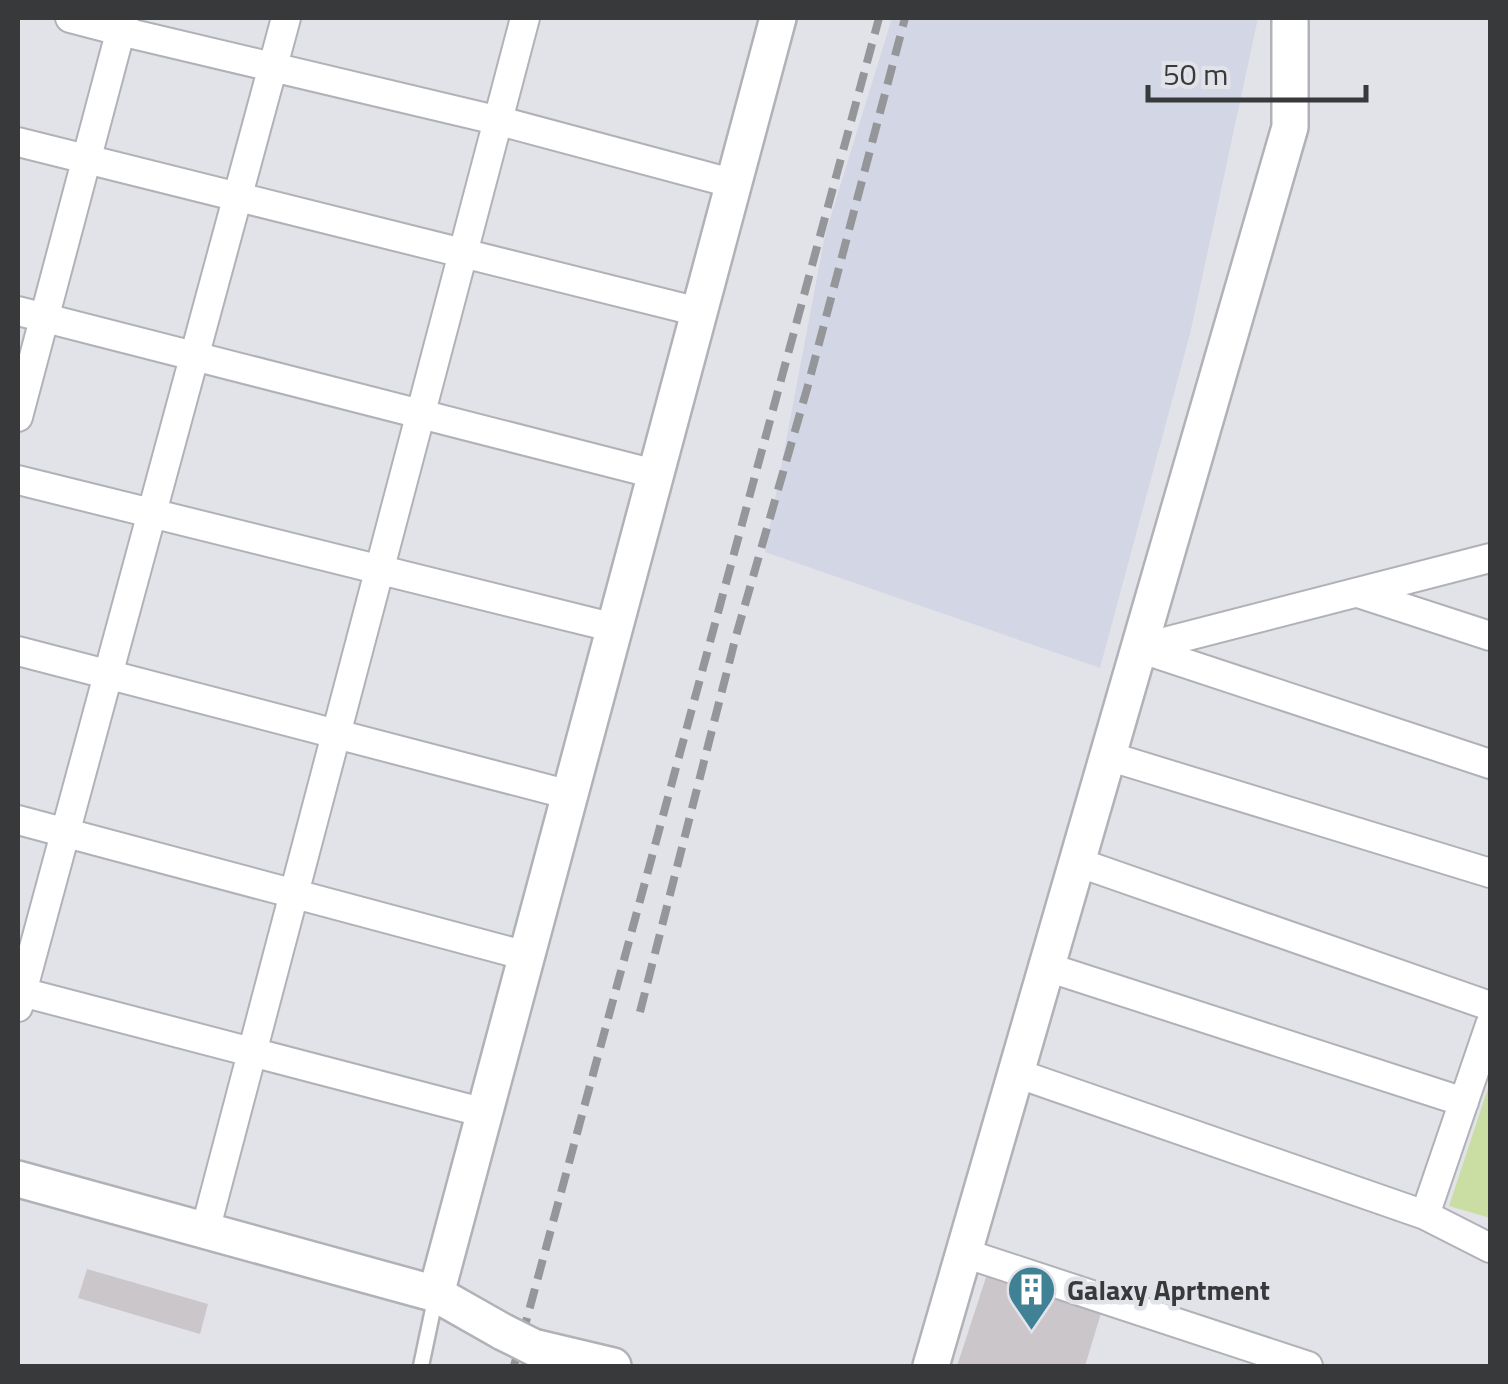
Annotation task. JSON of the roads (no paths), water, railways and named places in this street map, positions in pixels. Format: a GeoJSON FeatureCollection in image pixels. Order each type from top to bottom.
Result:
{"type":"FeatureCollection","features":[{"type":"Feature","properties":{"kind":"street"},"geometry":{"type":"LineString","coordinates":[[70,18],[122,24],[273,67],[500,121],[735,184]]}},
{"type":"Feature","properties":{"kind":"street"},"geometry":{"type":"LineString","coordinates":[[286,18],[19,997],[485,1114]]}},
{"type":"Feature","properties":{"kind":"street"},"geometry":{"type":"LineString","coordinates":[[206,1230],[525,18]]}},
{"type":"Feature","properties":{"kind":"street"},"geometry":{"type":"LineString","coordinates":[[436,1294],[778,18]]}},
{"type":"Feature","properties":{"kind":"street"},"geometry":{"type":"LineString","coordinates":[[931,1366],[1290,127],[1290,18]]}},
{"type":"Feature","properties":{"kind":"street"},"geometry":{"type":"LineString","coordinates":[[18,416],[31,314],[88,159],[122,24]]}},
{"type":"Feature","properties":{"kind":"street"},"geometry":{"type":"LineString","coordinates":[[18,142],[699,312]]}},
{"type":"Feature","properties":{"kind":"street"},"geometry":{"type":"LineString","coordinates":[[31,314],[656,474]]}},
{"type":"Feature","properties":{"kind":"street"},"geometry":{"type":"LineString","coordinates":[[18,480],[614,628]]}},
{"type":"Feature","properties":{"kind":"street"},"geometry":{"type":"LineString","coordinates":[[1139,648],[1490,558]]}},
{"type":"Feature","properties":{"kind":"street"},"geometry":{"type":"LineString","coordinates":[[1357,592],[1490,636]]}},
{"type":"Feature","properties":{"kind":"street"},"geometry":{"type":"LineString","coordinates":[[1139,648],[1490,764]]}},
{"type":"Feature","properties":{"kind":"street"},"geometry":{"type":"LineString","coordinates":[[18,651],[570,795]]}},
{"type":"Feature","properties":{"kind":"street"},"geometry":{"type":"LineString","coordinates":[[1108,756],[1490,873]]}},
{"type":"Feature","properties":{"kind":"street"},"geometry":{"type":"LineString","coordinates":[[18,820],[526,956]]}},
{"type":"Feature","properties":{"kind":"street"},"geometry":{"type":"LineString","coordinates":[[1077,862],[1490,1006]]}},
{"type":"Feature","properties":{"kind":"street"},"geometry":{"type":"LineString","coordinates":[[1047,968],[1464,1102]]}},
{"type":"Feature","properties":{"kind":"street"},"geometry":{"type":"LineString","coordinates":[[1424,1214],[1490,1025]]}},
{"type":"Feature","properties":{"kind":"street"},"geometry":{"type":"LineString","coordinates":[[1016,1073],[1424,1214],[1490,1248]]}},
{"type":"Feature","properties":{"kind":"street"},"geometry":{"type":"LineString","coordinates":[[18,1179],[436,1294],[526,1349],[612,1366]]}},
{"type":"Feature","properties":{"kind":"street"},"geometry":{"type":"LineString","coordinates":[[964,1254],[1308,1366]]}},
{"type":"Feature","properties":{"kind":"lane"},"geometry":{"type":"LineString","coordinates":[[421,1366],[436,1294]]}},
{"type":"Feature","properties":{"kind":"railway"},"geometry":{"type":"LineString","coordinates":[[514,1366],[879,18]]}},
{"type":"Feature","properties":{"kind":"railway"},"geometry":{"type":"LineString","coordinates":[[640,1012],[736,636],[807,389],[905,18]]}},
{"type":"Feature","properties":{"kind":"place","name":"Galaxy Aprtment"},"geometry":{"type":"Point","coordinates":[1032,1332]}}]}
